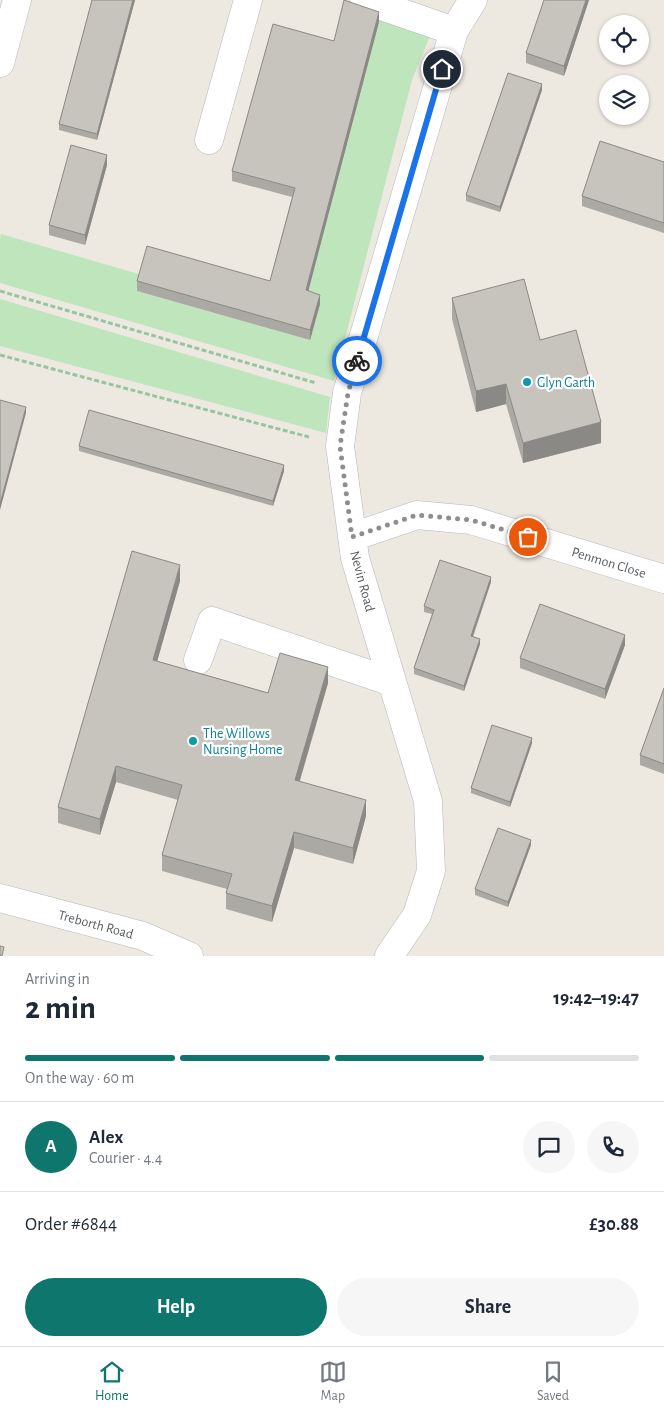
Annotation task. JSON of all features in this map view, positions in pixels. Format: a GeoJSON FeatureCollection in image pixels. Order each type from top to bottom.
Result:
{"type":"FeatureCollection","features":[{"type":"Feature","properties":{"kind":"street"},"geometry":{"type":"LineString","coordinates":[[0,63],[17,0]]}},
{"type":"Feature","properties":{"kind":"street"},"geometry":{"type":"LineString","coordinates":[[209,140],[248,0]]}},
{"type":"Feature","properties":{"kind":"street"},"geometry":{"type":"LineString","coordinates":[[364,0],[454,31]]}},
{"type":"Feature","properties":{"kind":"street","name":"Nevin Road"},"geometry":{"type":"LineString","coordinates":[[389,956],[417,915],[431,871],[428,801],[355,558],[340,446],[348,393],[454,31],[473,0]]}},
{"type":"Feature","properties":{"kind":"street","name":"Penmon Close"},"geometry":{"type":"LineString","coordinates":[[352,537],[417,515],[471,520],[664,579]]}},
{"type":"Feature","properties":{"kind":"street"},"geometry":{"type":"LineString","coordinates":[[198,660],[212,621],[392,682]]}},
{"type":"Feature","properties":{"kind":"street","name":"Treborth Road"},"geometry":{"type":"LineString","coordinates":[[0,898],[140,946],[189,956]]}},
{"type":"Feature","properties":{"kind":"path"},"geometry":{"type":"LineString","coordinates":[[0,291],[348,393]]}},
{"type":"Feature","properties":{"kind":"path"},"geometry":{"type":"LineString","coordinates":[[0,355],[340,446]]}},
{"type":"Feature","properties":{"kind":"green space"},"geometry":{"type":"Polygon","coordinates":[[[380,19],[432,31],[412,80],[334,381],[0,283],[1,234],[142,275],[137,291],[310,340],[306,300],[380,19]]]}},
{"type":"Feature","properties":{"kind":"green space"},"geometry":{"type":"Polygon","coordinates":[[[0,299],[330,397],[326,433],[0,346],[0,299]]]}},
{"type":"Feature","properties":{"kind":"building"},"geometry":{"type":"Polygon","coordinates":[[[92,0],[133,0],[97,134],[59,124],[92,0]]]}},
{"type":"Feature","properties":{"kind":"building"},"geometry":{"type":"Polygon","coordinates":[[[344,0],[379,12],[306,290],[320,295],[310,330],[137,281],[147,246],[270,281],[295,188],[232,171],[273,24],[334,41],[344,0]]]}},
{"type":"Feature","properties":{"kind":"building"},"geometry":{"type":"Polygon","coordinates":[[[544,0],[586,0],[564,66],[526,53],[544,0]]]}},
{"type":"Feature","properties":{"kind":"building"},"geometry":{"type":"Polygon","coordinates":[[[508,73],[542,84],[500,207],[466,195],[508,73]]]}},
{"type":"Feature","properties":{"kind":"building"},"geometry":{"type":"Polygon","coordinates":[[[600,141],[664,162],[664,223],[582,196],[600,141]]]}},
{"type":"Feature","properties":{"kind":"building"},"geometry":{"type":"Polygon","coordinates":[[[71,145],[107,155],[85,235],[49,225],[71,145]]]}},
{"type":"Feature","properties":{"kind":"building","name":"Glyn Garth"},"geometry":{"type":"Polygon","coordinates":[[[524,279],[540,340],[576,330],[601,422],[523,443],[506,384],[476,391],[452,298],[524,279]]]}},
{"type":"Feature","properties":{"kind":"building"},"geometry":{"type":"Polygon","coordinates":[[[0,400],[26,407],[0,504],[0,400]]]}},
{"type":"Feature","properties":{"kind":"building"},"geometry":{"type":"Polygon","coordinates":[[[89,410],[284,465],[273,501],[79,446],[89,410]]]}},
{"type":"Feature","properties":{"kind":"building","name":"The Willows Nursing Home"},"geometry":{"type":"Polygon","coordinates":[[[132,551],[180,565],[153,660],[268,693],[280,653],[328,667],[295,780],[366,800],[353,848],[294,832],[272,906],[226,893],[232,874],[162,855],[182,785],[116,766],[100,819],[58,807],[132,551]]]}},
{"type":"Feature","properties":{"kind":"building"},"geometry":{"type":"Polygon","coordinates":[[[440,560],[491,577],[471,636],[480,639],[464,686],[414,668],[434,610],[424,606],[440,560]]]}},
{"type":"Feature","properties":{"kind":"building"},"geometry":{"type":"Polygon","coordinates":[[[540,604],[625,635],[605,689],[520,658],[540,604]]]}},
{"type":"Feature","properties":{"kind":"building"},"geometry":{"type":"Polygon","coordinates":[[[664,688],[664,764],[640,755],[664,688]]]}},
{"type":"Feature","properties":{"kind":"building"},"geometry":{"type":"Polygon","coordinates":[[[492,725],[532,738],[510,802],[471,788],[492,725]]]}},
{"type":"Feature","properties":{"kind":"building"},"geometry":{"type":"Polygon","coordinates":[[[498,828],[531,840],[508,902],[475,889],[498,828]]]}},
{"type":"Feature","properties":{"kind":"building"},"geometry":{"type":"Polygon","coordinates":[[[0,946],[4,947],[2,956],[0,956],[0,946]]]}},
{"type":"Feature","properties":{"kind":"way so far"},"geometry":{"type":"LineString","coordinates":[[357,361],[348,393],[340,446],[352,537],[417,515],[471,520],[528,537]]}},
{"type":"Feature","properties":{"kind":"place","name":"Glyn Garth"},"geometry":{"type":"Point","coordinates":[527,382]}},
{"type":"Feature","properties":{"kind":"place","name":"The Willows Nursing Home"},"geometry":{"type":"Point","coordinates":[193,741]}},
{"type":"Feature","properties":{"kind":"route"},"geometry":{"type":"LineString","coordinates":[[357,361],[442,69]]}}]}
